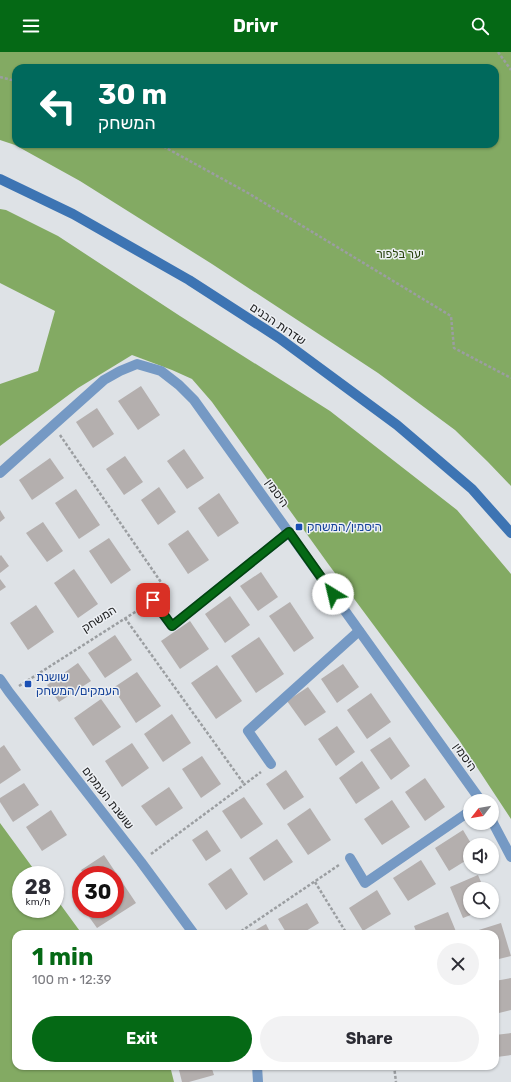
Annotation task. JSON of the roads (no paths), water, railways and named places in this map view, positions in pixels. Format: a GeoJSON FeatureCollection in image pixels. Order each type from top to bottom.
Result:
{"type":"FeatureCollection","features":[{"type":"Feature","properties":{"kind":"main road","name":"שדרות הבנים"},"geometry":{"type":"LineString","coordinates":[[0,179],[73,214],[189,280],[279,338],[397,424],[472,489],[511,533]]}},
{"type":"Feature","properties":{"kind":"street","name":"היסמין"},"geometry":{"type":"LineString","coordinates":[[0,473],[104,380],[137,364],[161,371],[179,385],[194,400],[476,794]]}},
{"type":"Feature","properties":{"kind":"street"},"geometry":{"type":"LineString","coordinates":[[153,600],[172,626],[289,532]]}},
{"type":"Feature","properties":{"kind":"street"},"geometry":{"type":"LineString","coordinates":[[271,764],[248,731],[359,631]]}},
{"type":"Feature","properties":{"kind":"street","name":"שושנת העמקים"},"geometry":{"type":"LineString","coordinates":[[0,679],[141,862],[191,930]]}},
{"type":"Feature","properties":{"kind":"street"},"geometry":{"type":"LineString","coordinates":[[350,858],[365,882],[463,817]]}},
{"type":"Feature","properties":{"kind":"street"},"geometry":{"type":"LineString","coordinates":[[497,830],[511,857]]}},
{"type":"Feature","properties":{"kind":"street"},"geometry":{"type":"LineString","coordinates":[[257,1070],[258,1082]]}},
{"type":"Feature","properties":{"kind":"place","name":"היסמין/המשחק"},"geometry":{"type":"Point","coordinates":[299,527]}},
{"type":"Feature","properties":{"kind":"place","name":"שושנת העמקים/המשחק"},"geometry":{"type":"Point","coordinates":[28,684]}},
{"type":"Feature","properties":{"kind":"park label","name":"יער בלפור"},"geometry":{"type":"Point","coordinates":[400,254]}}]}
